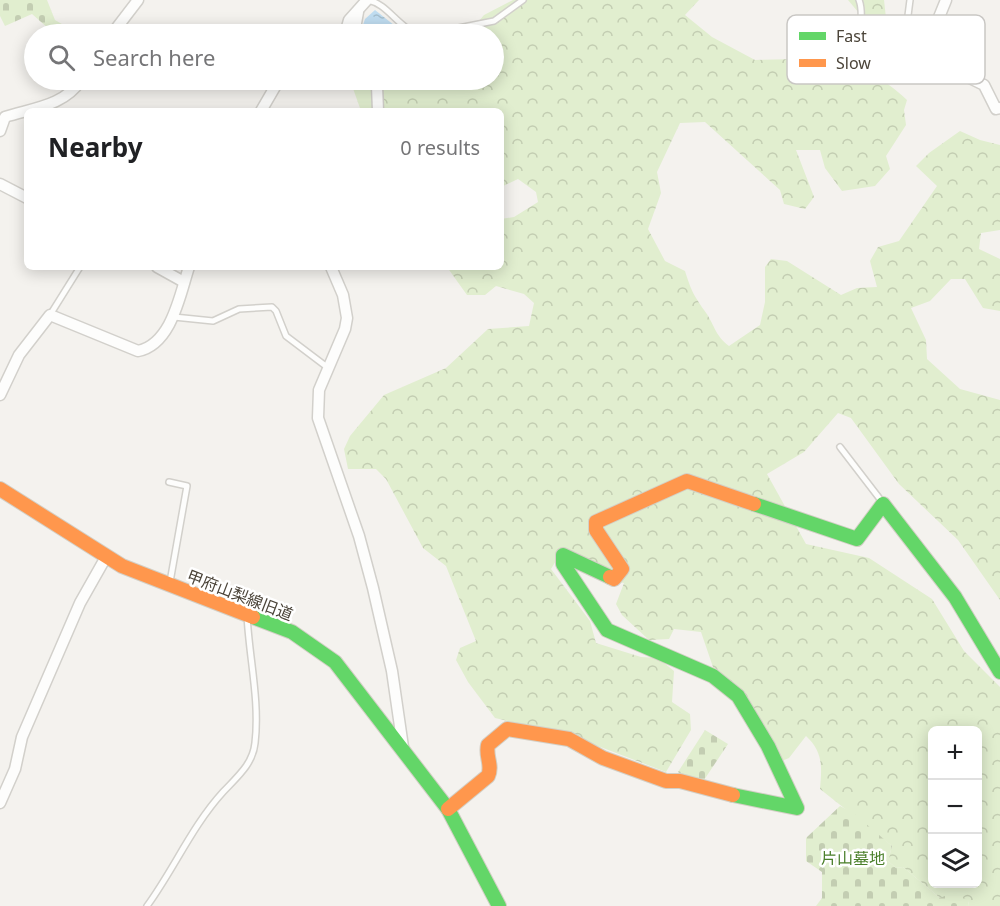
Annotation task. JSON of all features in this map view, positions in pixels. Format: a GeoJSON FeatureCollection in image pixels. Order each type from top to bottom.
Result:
{"type":"FeatureCollection","features":[{"type":"Feature","properties":{"kind":"street"},"geometry":{"type":"LineString","coordinates":[[120,24],[138,0]]}},
{"type":"Feature","properties":{"kind":"street"},"geometry":{"type":"LineString","coordinates":[[348,24],[368,0]]}},
{"type":"Feature","properties":{"kind":"street"},"geometry":{"type":"LineString","coordinates":[[940,15],[946,0]]}},
{"type":"Feature","properties":{"kind":"street"},"geometry":{"type":"LineString","coordinates":[[356,24],[358,12]]}},
{"type":"Feature","properties":{"kind":"street"},"geometry":{"type":"LineString","coordinates":[[982,84],[996,109],[1000,108]]}},
{"type":"Feature","properties":{"kind":"street"},"geometry":{"type":"LineString","coordinates":[[34,108],[60,100],[74,90]]}},
{"type":"Feature","properties":{"kind":"street"},"geometry":{"type":"LineString","coordinates":[[263,108],[273,90]]}},
{"type":"Feature","properties":{"kind":"street"},"geometry":{"type":"LineString","coordinates":[[377,90],[378,108]]}},
{"type":"Feature","properties":{"kind":"street"},"geometry":{"type":"LineString","coordinates":[[0,131],[5,117],[24,111]]}},
{"type":"Feature","properties":{"kind":"street"},"geometry":{"type":"LineString","coordinates":[[0,184],[24,196]]}},
{"type":"Feature","properties":{"kind":"street"},"geometry":{"type":"LineString","coordinates":[[162,270],[184,282]]}},
{"type":"Feature","properties":{"kind":"street"},"geometry":{"type":"LineString","coordinates":[[0,395],[4,375],[50,315],[138,351],[144,349],[171,325],[188,270]]}},
{"type":"Feature","properties":{"kind":"street"},"geometry":{"type":"LineString","coordinates":[[332,270],[343,295],[347,318],[345,329],[319,390],[318,418],[359,536],[373,588],[392,671],[403,747]]}},
{"type":"Feature","properties":{"kind":"street"},"geometry":{"type":"LineString","coordinates":[[448,809],[488,776],[491,769],[485,750],[488,744],[507,729],[569,739],[603,758],[666,781],[680,781],[715,792],[797,808],[768,746],[738,696],[713,676],[608,630],[563,564],[564,555],[614,579],[622,569],[596,530],[596,522],[687,481],[857,539],[884,504],[955,597],[1000,672]]}},
{"type":"Feature","properties":{"kind":"street","name":"甲府山梨線旧道"},"geometry":{"type":"LineString","coordinates":[[0,489],[106,557],[169,585],[292,632],[335,662],[403,747],[448,809],[499,906]]}},
{"type":"Feature","properties":{"kind":"street"},"geometry":{"type":"LineString","coordinates":[[0,803],[15,769],[27,727],[80,603],[106,557]]}},
{"type":"Feature","properties":{"kind":"lane"},"geometry":{"type":"LineString","coordinates":[[368,0],[378,2],[401,24]]}},
{"type":"Feature","properties":{"kind":"lane"},"geometry":{"type":"LineString","coordinates":[[479,24],[494,21],[523,0]]}},
{"type":"Feature","properties":{"kind":"lane"},"geometry":{"type":"LineString","coordinates":[[859,0],[860,15]]}},
{"type":"Feature","properties":{"kind":"lane"},"geometry":{"type":"LineString","coordinates":[[908,15],[910,0]]}},
{"type":"Feature","properties":{"kind":"lane"},"geometry":{"type":"LineString","coordinates":[[50,315],[78,270]]}},
{"type":"Feature","properties":{"kind":"lane"},"geometry":{"type":"LineString","coordinates":[[174,317],[213,321],[239,309],[272,307],[276,311],[286,336],[327,367]]}},
{"type":"Feature","properties":{"kind":"lane"},"geometry":{"type":"LineString","coordinates":[[840,447],[884,504]]}},
{"type":"Feature","properties":{"kind":"lane"},"geometry":{"type":"LineString","coordinates":[[169,482],[187,486],[169,585]]}},
{"type":"Feature","properties":{"kind":"lane"},"geometry":{"type":"LineString","coordinates":[[147,906],[171,865],[217,798],[251,761],[255,743],[254,677],[247,614]]}},
{"type":"Feature","properties":{"kind":"green space"},"geometry":{"type":"Polygon","coordinates":[[[0,0],[47,0],[55,20],[62,24],[43,24],[32,14],[5,26],[0,16],[0,0]]]}},
{"type":"Feature","properties":{"kind":"green space"},"geometry":{"type":"Polygon","coordinates":[[[513,0],[699,0],[685,15],[712,37],[755,60],[787,59],[787,84],[888,84],[907,100],[904,110],[906,125],[886,156],[890,169],[875,186],[842,191],[825,168],[820,150],[796,150],[814,197],[805,209],[784,204],[780,190],[705,122],[680,123],[657,172],[661,193],[648,229],[665,261],[685,271],[695,296],[718,334],[729,346],[760,325],[765,302],[765,267],[771,259],[787,261],[841,295],[857,288],[877,287],[870,261],[878,247],[899,241],[937,186],[916,166],[929,153],[960,131],[980,140],[1000,145],[1000,230],[981,233],[979,249],[1000,259],[1000,311],[983,308],[965,279],[951,279],[930,301],[911,308],[926,340],[927,359],[960,389],[1000,400],[1000,600],[958,540],[899,484],[851,418],[838,413],[804,452],[767,474],[806,544],[869,558],[932,599],[964,651],[1000,687],[1000,906],[968,906],[969,901],[940,898],[928,888],[982,888],[982,726],[928,726],[928,888],[903,867],[896,868],[888,861],[892,846],[820,789],[820,760],[816,748],[806,736],[789,758],[779,762],[714,670],[701,632],[674,629],[669,639],[649,640],[622,615],[616,604],[624,583],[592,577],[557,559],[551,569],[590,621],[596,643],[641,657],[658,658],[674,671],[672,702],[690,714],[691,730],[666,772],[569,735],[495,718],[468,682],[456,660],[460,648],[476,641],[446,566],[423,548],[386,479],[376,469],[348,469],[344,449],[350,436],[384,395],[446,368],[488,329],[529,326],[534,303],[524,294],[496,286],[485,295],[467,295],[449,270],[504,270],[504,219],[514,217],[538,202],[536,192],[518,179],[504,186],[504,108],[360,108],[354,90],[504,90],[504,24],[476,24],[484,15],[513,0]]]}},
{"type":"Feature","properties":{"kind":"green space"},"geometry":{"type":"Polygon","coordinates":[[[848,0],[884,0],[886,15],[861,15],[848,0]]]}},
{"type":"Feature","properties":{"kind":"green space"},"geometry":{"type":"Polygon","coordinates":[[[705,730],[728,744],[702,783],[686,778],[678,772],[705,730]]]}},
{"type":"Feature","properties":{"kind":"green space","name":"片山墓地"},"geometry":{"type":"Polygon","coordinates":[[[840,806],[852,812],[892,846],[888,861],[896,868],[903,867],[940,898],[954,892],[969,901],[968,906],[816,906],[822,898],[822,872],[806,861],[806,838],[840,806]]]}},
{"type":"Feature","properties":{"kind":"water"},"geometry":{"type":"Polygon","coordinates":[[[375,10],[392,24],[363,24],[365,19],[375,10]]]}},
{"type":"Feature","properties":{"kind":"traffic: fast"},"geometry":{"type":"LineString","coordinates":[[754,504],[857,539],[883,504],[955,597],[1000,672]]}},
{"type":"Feature","properties":{"kind":"traffic: fast"},"geometry":{"type":"LineString","coordinates":[[610,577],[563,555],[563,564],[607,630],[713,676],[738,696],[768,746],[797,808],[733,795]]}},
{"type":"Feature","properties":{"kind":"traffic: fast"},"geometry":{"type":"LineString","coordinates":[[253,617],[292,632],[335,662],[448,809],[499,906]]}},
{"type":"Feature","properties":{"kind":"traffic: slow"},"geometry":{"type":"LineString","coordinates":[[610,577],[614,579],[622,569],[596,530],[596,522],[687,481],[754,504]]}},
{"type":"Feature","properties":{"kind":"traffic: slow"},"geometry":{"type":"LineString","coordinates":[[0,489],[122,566],[253,617]]}},
{"type":"Feature","properties":{"kind":"traffic: slow"},"geometry":{"type":"LineString","coordinates":[[448,809],[488,776],[490,768],[488,745],[507,729],[569,739],[603,758],[666,781],[680,781],[733,795]]}}]}
